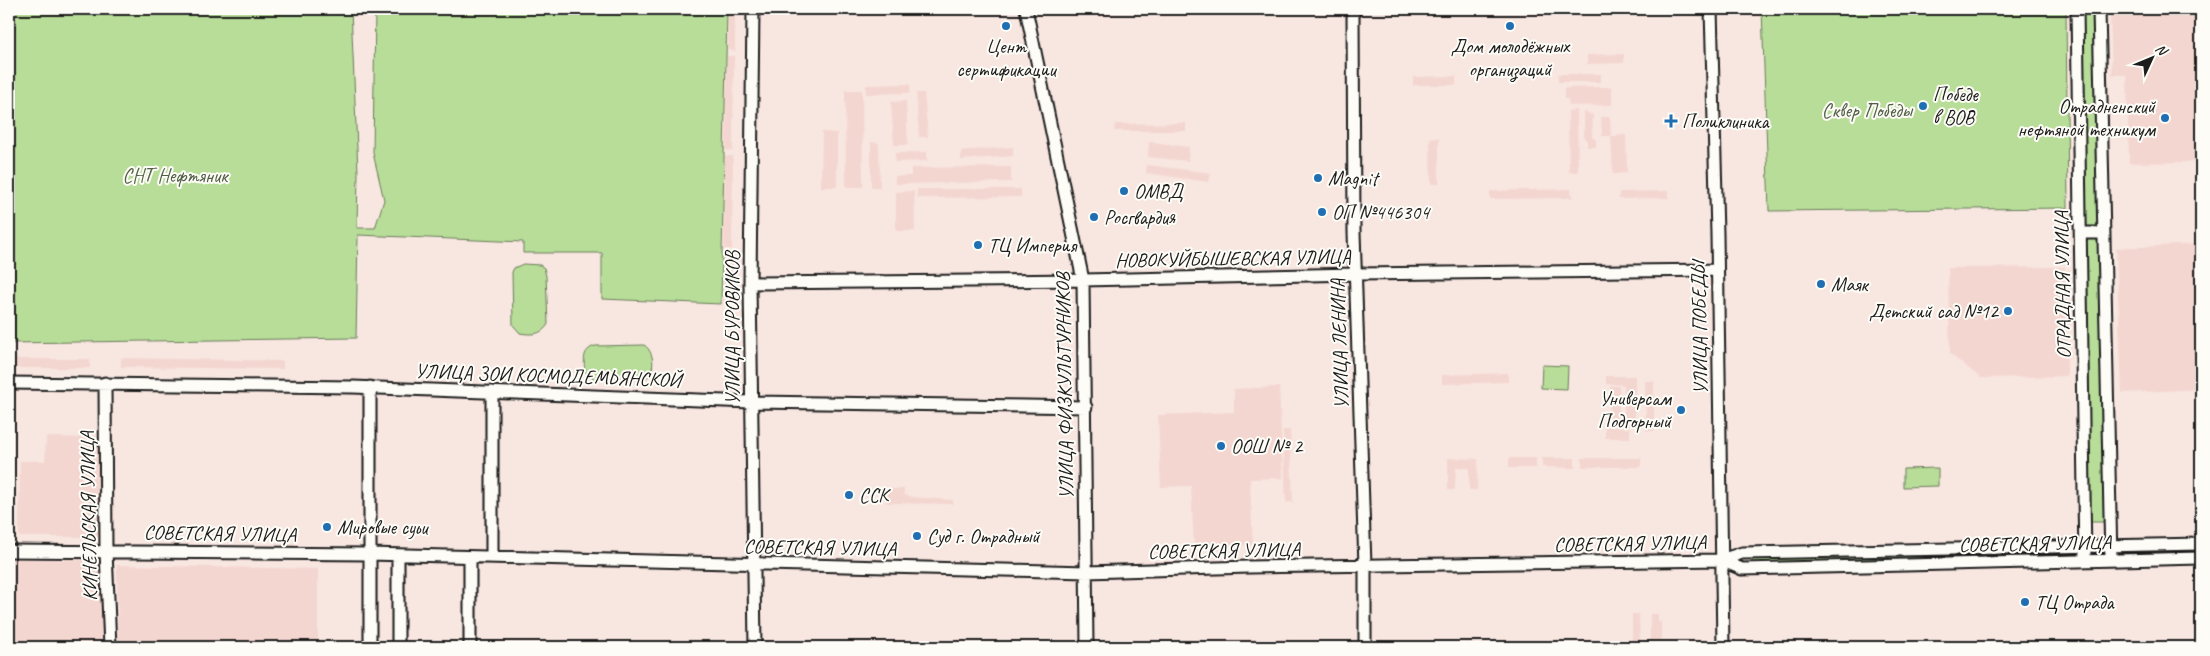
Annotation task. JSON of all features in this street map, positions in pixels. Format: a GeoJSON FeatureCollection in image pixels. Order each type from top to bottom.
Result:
{"type":"FeatureCollection","features":[{"type":"Feature","properties":{"kind":"street","name":"УЛИЦА БУРОВИКОВ"},"geometry":{"type":"LineString","coordinates":[[753,9],[750,283],[755,647]]}},
{"type":"Feature","properties":{"kind":"street","name":"УЛИЦА ФИЗКУЛЬТУРНИКОВ"},"geometry":{"type":"LineString","coordinates":[[1026,9],[1083,280],[1086,407],[1086,647]]}},
{"type":"Feature","properties":{"kind":"street","name":"УЛИЦА ЛЕНИНА"},"geometry":{"type":"LineString","coordinates":[[1353,9],[1356,274],[1365,566],[1365,647]]}},
{"type":"Feature","properties":{"kind":"street","name":"УЛИЦА ПОБЕДЫ"},"geometry":{"type":"LineString","coordinates":[[1711,9],[1723,647]]}},
{"type":"Feature","properties":{"kind":"street","name":"ОТРАДНАЯ УЛИЦА"},"geometry":{"type":"LineString","coordinates":[[2078,9],[2085,561]]}},
{"type":"Feature","properties":{"kind":"street"},"geometry":{"type":"LineString","coordinates":[[2099,9],[2111,560]]}},
{"type":"Feature","properties":{"kind":"street"},"geometry":{"type":"LineString","coordinates":[[2081,233],[2104,233]]}},
{"type":"Feature","properties":{"kind":"street","name":"НОВОКУЙБЫШЕВСКАЯ УЛИЦА"},"geometry":{"type":"LineString","coordinates":[[750,283],[1717,270]]}},
{"type":"Feature","properties":{"kind":"street","name":"УЛИЦА ЗОИ КОСМОДЕМЬЯНСКОЙ"},"geometry":{"type":"LineString","coordinates":[[9,383],[370,387],[751,402],[1086,407]]}},
{"type":"Feature","properties":{"kind":"street","name":"КИНЕЛЬСКАЯ УЛИЦА"},"geometry":{"type":"LineString","coordinates":[[105,383],[106,551],[110,647]]}},
{"type":"Feature","properties":{"kind":"street"},"geometry":{"type":"LineString","coordinates":[[370,387],[370,647]]}},
{"type":"Feature","properties":{"kind":"street"},"geometry":{"type":"LineString","coordinates":[[492,392],[492,558]]}},
{"type":"Feature","properties":{"kind":"street","name":"СОВЕТСКАЯ УЛИЦА"},"geometry":{"type":"LineString","coordinates":[[9,551],[369,554],[1086,572],[1721,560],[1742,553],[2201,544]]}},
{"type":"Feature","properties":{"kind":"street"},"geometry":{"type":"LineString","coordinates":[[398,555],[398,647]]}},
{"type":"Feature","properties":{"kind":"street"},"geometry":{"type":"LineString","coordinates":[[470,557],[470,647]]}},
{"type":"Feature","properties":{"kind":"street","name":"СОВЕТСКАЯ УЛИЦА"},"geometry":{"type":"LineString","coordinates":[[1721,560],[1742,569],[2201,558]]}},
{"type":"Feature","properties":{"kind":"shaded area"},"geometry":{"type":"Polygon","coordinates":[[[728,9],[735,9],[735,51],[728,50],[728,9]]]}},
{"type":"Feature","properties":{"kind":"shaded area","name":"Отрадненский нефтяной техникум"},"geometry":{"type":"Polygon","coordinates":[[[2110,9],[2201,9],[2201,162],[2129,163],[2127,75],[2112,75],[2110,9]]]}},
{"type":"Feature","properties":{"kind":"shaded area"},"geometry":{"type":"Polygon","coordinates":[[[1624,54],[1624,63],[1587,64],[1587,55],[1624,54]]]}},
{"type":"Feature","properties":{"kind":"shaded area"},"geometry":{"type":"Polygon","coordinates":[[[727,56],[734,56],[733,151],[726,150],[727,56]]]}},
{"type":"Feature","properties":{"kind":"shaded area"},"geometry":{"type":"Polygon","coordinates":[[[1558,74],[1601,74],[1601,82],[1558,82],[1558,74]]]}},
{"type":"Feature","properties":{"kind":"shaded area"},"geometry":{"type":"Polygon","coordinates":[[[1456,76],[1456,85],[1413,85],[1413,77],[1456,76]]]}},
{"type":"Feature","properties":{"kind":"shaded area"},"geometry":{"type":"Polygon","coordinates":[[[910,84],[910,93],[866,94],[866,85],[910,84]]]}},
{"type":"Feature","properties":{"kind":"shaded area"},"geometry":{"type":"Polygon","coordinates":[[[1612,87],[1612,105],[1569,106],[1568,99],[1564,99],[1564,88],[1612,87]]]}},
{"type":"Feature","properties":{"kind":"shaded area"},"geometry":{"type":"Polygon","coordinates":[[[845,90],[862,90],[863,187],[846,187],[845,90]]]}},
{"type":"Feature","properties":{"kind":"shaded area"},"geometry":{"type":"Polygon","coordinates":[[[916,93],[924,93],[928,137],[919,137],[916,93]]]}},
{"type":"Feature","properties":{"kind":"shaded area"},"geometry":{"type":"Polygon","coordinates":[[[906,101],[908,145],[894,145],[891,102],[906,101]]]}},
{"type":"Feature","properties":{"kind":"shaded area"},"geometry":{"type":"Polygon","coordinates":[[[1577,110],[1578,172],[1569,172],[1568,111],[1577,110]]]}},
{"type":"Feature","properties":{"kind":"shaded area"},"geometry":{"type":"Polygon","coordinates":[[[1584,112],[1593,115],[1592,137],[1596,140],[1596,147],[1587,147],[1587,141],[1584,137],[1584,112]]]}},
{"type":"Feature","properties":{"kind":"shaded area"},"geometry":{"type":"Polygon","coordinates":[[[1601,117],[1610,117],[1611,136],[1602,136],[1601,117]]]}},
{"type":"Feature","properties":{"kind":"shaded area"},"geometry":{"type":"Polygon","coordinates":[[[1186,123],[1186,131],[1114,131],[1115,124],[1186,123]]]}},
{"type":"Feature","properties":{"kind":"shaded area"},"geometry":{"type":"Polygon","coordinates":[[[822,132],[837,133],[837,187],[821,187],[822,132]]]}},
{"type":"Feature","properties":{"kind":"shaded area"},"geometry":{"type":"Polygon","coordinates":[[[1626,135],[1627,173],[1613,174],[1611,136],[1626,135]]]}},
{"type":"Feature","properties":{"kind":"shaded area"},"geometry":{"type":"Polygon","coordinates":[[[1430,138],[1439,138],[1439,184],[1431,184],[1430,138]]]}},
{"type":"Feature","properties":{"kind":"shaded area"},"geometry":{"type":"Polygon","coordinates":[[[871,142],[879,143],[880,187],[871,187],[871,142]]]}},
{"type":"Feature","properties":{"kind":"shaded area"},"geometry":{"type":"Polygon","coordinates":[[[1149,142],[1189,147],[1188,161],[1148,157],[1149,142]]]}},
{"type":"Feature","properties":{"kind":"shaded area"},"geometry":{"type":"Polygon","coordinates":[[[1013,147],[1013,156],[961,160],[961,151],[1013,147]]]}},
{"type":"Feature","properties":{"kind":"shaded area"},"geometry":{"type":"Polygon","coordinates":[[[927,152],[927,161],[895,162],[895,153],[927,152]]]}},
{"type":"Feature","properties":{"kind":"shaded area"},"geometry":{"type":"Polygon","coordinates":[[[725,156],[733,156],[732,249],[724,249],[725,156]]]}},
{"type":"Feature","properties":{"kind":"shaded area"},"geometry":{"type":"Polygon","coordinates":[[[1147,165],[1211,173],[1209,182],[1146,173],[1147,165]]]}},
{"type":"Feature","properties":{"kind":"shaded area"},"geometry":{"type":"Polygon","coordinates":[[[1011,167],[1011,182],[895,184],[895,176],[911,176],[911,168],[1011,167]]]}},
{"type":"Feature","properties":{"kind":"shaded area"},"geometry":{"type":"Polygon","coordinates":[[[917,189],[1021,189],[1021,197],[917,198],[917,189]]]}},
{"type":"Feature","properties":{"kind":"shaded area"},"geometry":{"type":"Polygon","coordinates":[[[1571,189],[1572,198],[1490,199],[1490,191],[1571,189]]]}},
{"type":"Feature","properties":{"kind":"shaded area"},"geometry":{"type":"Polygon","coordinates":[[[914,191],[915,231],[896,231],[896,192],[914,191]]]}},
{"type":"Feature","properties":{"kind":"shaded area"},"geometry":{"type":"Polygon","coordinates":[[[1669,191],[1669,198],[1619,199],[1619,192],[1669,191]]]}},
{"type":"Feature","properties":{"kind":"shaded area"},"geometry":{"type":"Polygon","coordinates":[[[2201,244],[2201,389],[2122,393],[2116,248],[2201,244]]]}},
{"type":"Feature","properties":{"kind":"shaded area"},"geometry":{"type":"Polygon","coordinates":[[[725,253],[733,253],[732,305],[723,305],[725,253]]]}},
{"type":"Feature","properties":{"kind":"shaded area","name":"Детский сад №12"},"geometry":{"type":"Polygon","coordinates":[[[2065,267],[2067,376],[1981,378],[1950,354],[1948,268],[2065,267]]]}},
{"type":"Feature","properties":{"kind":"shaded area"},"geometry":{"type":"Polygon","coordinates":[[[121,358],[283,361],[283,369],[121,367],[121,358]]]}},
{"type":"Feature","properties":{"kind":"shaded area"},"geometry":{"type":"Polygon","coordinates":[[[9,359],[90,359],[90,368],[9,368],[9,359]]]}},
{"type":"Feature","properties":{"kind":"shaded area"},"geometry":{"type":"Polygon","coordinates":[[[1508,373],[1508,382],[1442,384],[1442,375],[1508,373]]]}},
{"type":"Feature","properties":{"kind":"shaded area"},"geometry":{"type":"Polygon","coordinates":[[[1606,376],[1635,376],[1635,426],[1624,426],[1624,385],[1606,384],[1606,376]]]}},
{"type":"Feature","properties":{"kind":"shaded area"},"geometry":{"type":"Polygon","coordinates":[[[1645,381],[1654,381],[1654,431],[1646,431],[1645,381]]]}},
{"type":"Feature","properties":{"kind":"shaded area"},"geometry":{"type":"Polygon","coordinates":[[[1610,386],[1619,386],[1619,422],[1609,422],[1610,386]]]}},
{"type":"Feature","properties":{"kind":"shaded area","name":"ООШ № 2"},"geometry":{"type":"Polygon","coordinates":[[[1279,387],[1283,478],[1250,479],[1253,545],[1194,548],[1191,486],[1161,487],[1158,415],[1234,412],[1234,389],[1279,387]]]}},
{"type":"Feature","properties":{"kind":"shaded area"},"geometry":{"type":"Polygon","coordinates":[[[1605,426],[1630,428],[1630,438],[1605,438],[1605,426]]]}},
{"type":"Feature","properties":{"kind":"shaded area"},"geometry":{"type":"Polygon","coordinates":[[[1283,430],[1290,430],[1293,502],[1286,502],[1283,430]]]}},
{"type":"Feature","properties":{"kind":"shaded area"},"geometry":{"type":"Polygon","coordinates":[[[46,437],[99,438],[98,537],[19,537],[20,461],[45,461],[46,437]]]}},
{"type":"Feature","properties":{"kind":"shaded area"},"geometry":{"type":"Polygon","coordinates":[[[1448,458],[1478,459],[1477,490],[1469,490],[1469,468],[1456,468],[1455,490],[1448,490],[1448,458]]]}},
{"type":"Feature","properties":{"kind":"shaded area"},"geometry":{"type":"Polygon","coordinates":[[[1509,458],[1536,458],[1536,468],[1509,468],[1509,458]]]}},
{"type":"Feature","properties":{"kind":"shaded area"},"geometry":{"type":"Polygon","coordinates":[[[1542,458],[1575,458],[1575,468],[1542,467],[1542,458]]]}},
{"type":"Feature","properties":{"kind":"shaded area"},"geometry":{"type":"Polygon","coordinates":[[[1582,458],[1641,458],[1641,467],[1582,467],[1582,458]]]}},
{"type":"Feature","properties":{"kind":"shaded area"},"geometry":{"type":"Polygon","coordinates":[[[886,489],[904,489],[904,495],[953,500],[953,504],[886,503],[886,489]]]}},
{"type":"Feature","properties":{"kind":"shaded area"},"geometry":{"type":"Polygon","coordinates":[[[9,559],[101,560],[103,647],[9,647],[9,559]]]}},
{"type":"Feature","properties":{"kind":"shaded area"},"geometry":{"type":"Polygon","coordinates":[[[117,565],[318,569],[318,647],[187,647],[187,644],[118,643],[117,565]]]}},
{"type":"Feature","properties":{"kind":"shaded area"},"geometry":{"type":"Polygon","coordinates":[[[1632,614],[1639,614],[1640,645],[1650,645],[1650,614],[1658,614],[1658,622],[1661,622],[1661,647],[1632,647],[1632,614]]]}},
{"type":"Feature","properties":{"kind":"shaded area"},"geometry":{"type":"Polygon","coordinates":[[[1288,639],[1289,647],[1142,647],[1142,641],[1288,639]]]}},
{"type":"Feature","properties":{"kind":"green space","name":"СНТ Нефтяник"},"geometry":{"type":"Polygon","coordinates":[[[9,9],[351,9],[358,172],[357,228],[375,228],[384,200],[373,153],[375,9],[727,9],[721,304],[602,299],[602,253],[523,253],[523,242],[358,235],[356,338],[9,343],[9,9]]]}},
{"type":"Feature","properties":{"kind":"green space","name":"Сквер Победы"},"geometry":{"type":"Polygon","coordinates":[[[1762,9],[2066,9],[2068,208],[1769,211],[1762,9]]]}},
{"type":"Feature","properties":{"kind":"green space"},"geometry":{"type":"Polygon","coordinates":[[[2081,9],[2096,9],[2106,522],[2090,522],[2081,9]]]}},
{"type":"Feature","properties":{"kind":"green space"},"geometry":{"type":"Polygon","coordinates":[[[523,264],[540,265],[544,268],[546,276],[548,324],[546,328],[536,333],[520,333],[513,325],[512,272],[514,268],[523,264]]]}},
{"type":"Feature","properties":{"kind":"green space"},"geometry":{"type":"Polygon","coordinates":[[[644,345],[648,348],[653,362],[651,372],[645,379],[596,380],[585,372],[586,353],[595,346],[644,345]]]}},
{"type":"Feature","properties":{"kind":"green space"},"geometry":{"type":"Polygon","coordinates":[[[1542,365],[1568,366],[1567,389],[1541,388],[1542,365]]]}},
{"type":"Feature","properties":{"kind":"green space"},"geometry":{"type":"Polygon","coordinates":[[[1938,468],[1938,486],[1903,487],[1903,469],[1938,468]]]}},
{"type":"Feature","properties":{"kind":"green space"},"geometry":{"type":"Polygon","coordinates":[[[2075,551],[2075,555],[1752,563],[1752,559],[2075,551]]]}},
{"type":"Feature","properties":{"kind":"place","name":"Цент сертификации"},"geometry":{"type":"Point","coordinates":[1006,26]}},
{"type":"Feature","properties":{"kind":"place","name":"Дом молодёжных организаций"},"geometry":{"type":"Point","coordinates":[1510,26]}},
{"type":"Feature","properties":{"kind":"place","name":"Победе в ВОВ"},"geometry":{"type":"Point","coordinates":[1923,106]}},
{"type":"Feature","properties":{"kind":"place","name":"Отрадненский нефтяной техникум"},"geometry":{"type":"Point","coordinates":[2165,118]}},
{"type":"Feature","properties":{"kind":"place","name":"Поликлиника"},"geometry":{"type":"Point","coordinates":[1671,121]}},
{"type":"Feature","properties":{"kind":"place","name":"Magnit"},"geometry":{"type":"Point","coordinates":[1318,178]}},
{"type":"Feature","properties":{"kind":"place","name":"ОМВД"},"geometry":{"type":"Point","coordinates":[1124,191]}},
{"type":"Feature","properties":{"kind":"place","name":"ОП №446304"},"geometry":{"type":"Point","coordinates":[1322,212]}},
{"type":"Feature","properties":{"kind":"place","name":"Росгвардия"},"geometry":{"type":"Point","coordinates":[1094,217]}},
{"type":"Feature","properties":{"kind":"place","name":"ТЦ Империя"},"geometry":{"type":"Point","coordinates":[978,245]}},
{"type":"Feature","properties":{"kind":"place","name":"Маяк"},"geometry":{"type":"Point","coordinates":[1821,284]}},
{"type":"Feature","properties":{"kind":"place","name":"Детский сад №12"},"geometry":{"type":"Point","coordinates":[2008,311]}},
{"type":"Feature","properties":{"kind":"place","name":"Универсам Подгорный"},"geometry":{"type":"Point","coordinates":[1681,410]}},
{"type":"Feature","properties":{"kind":"place","name":"ООШ № 2"},"geometry":{"type":"Point","coordinates":[1221,446]}},
{"type":"Feature","properties":{"kind":"place","name":"ССК"},"geometry":{"type":"Point","coordinates":[849,495]}},
{"type":"Feature","properties":{"kind":"place","name":"Мировые суьи"},"geometry":{"type":"Point","coordinates":[327,527]}},
{"type":"Feature","properties":{"kind":"place","name":"Суд г. Отрадный"},"geometry":{"type":"Point","coordinates":[917,536]}},
{"type":"Feature","properties":{"kind":"place","name":"ТЦ Отрада"},"geometry":{"type":"Point","coordinates":[2025,602]}}]}
